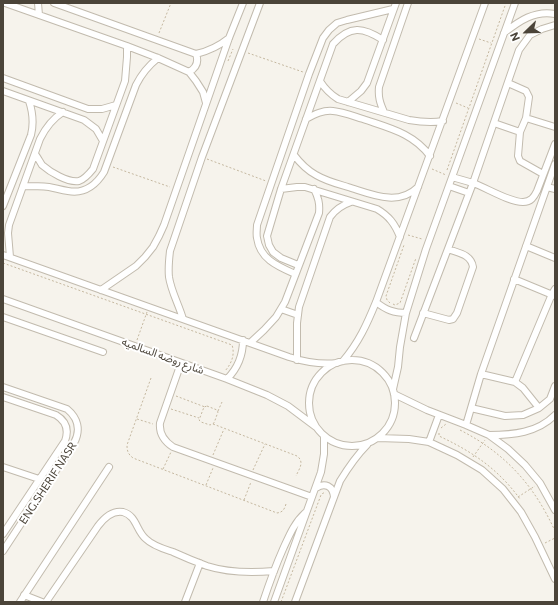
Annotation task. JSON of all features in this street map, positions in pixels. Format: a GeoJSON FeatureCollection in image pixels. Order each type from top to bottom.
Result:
{"type":"FeatureCollection","features":[{"type":"Feature","properties":{"kind":"street"},"geometry":{"type":"LineString","coordinates":[[5,3],[127,46],[189,72],[202,92],[206,104]]}},
{"type":"Feature","properties":{"kind":"street"},"geometry":{"type":"LineString","coordinates":[[38,3],[39,15]]}},
{"type":"Feature","properties":{"kind":"street"},"geometry":{"type":"LineString","coordinates":[[54,3],[196,54],[212,50],[229,38]]}},
{"type":"Feature","properties":{"kind":"street"},"geometry":{"type":"LineString","coordinates":[[101,290],[131,270],[145,257],[159,236],[226,46],[243,3]]}},
{"type":"Feature","properties":{"kind":"street"},"geometry":{"type":"LineString","coordinates":[[183,319],[170,278],[170,252],[202,157],[260,3]]}},
{"type":"Feature","properties":{"kind":"street"},"geometry":{"type":"LineString","coordinates":[[384,112],[379,100],[379,87],[408,3]]}},
{"type":"Feature","properties":{"kind":"street"},"geometry":{"type":"LineString","coordinates":[[295,602],[340,481],[359,453],[368,444],[386,431],[391,423],[395,404],[394,392],[406,313],[429,241],[515,3]]}},
{"type":"Feature","properties":{"kind":"street"},"geometry":{"type":"LineString","coordinates":[[397,245],[443,122],[484,4]]}},
{"type":"Feature","properties":{"kind":"street"},"geometry":{"type":"LineString","coordinates":[[342,113],[347,102],[361,91],[367,83],[395,6]]}},
{"type":"Feature","properties":{"kind":"street"},"geometry":{"type":"LineString","coordinates":[[295,274],[276,266],[266,259],[260,249],[256,237],[257,225],[309,74],[324,38],[329,30],[337,23],[395,6]]}},
{"type":"Feature","properties":{"kind":"street"},"geometry":{"type":"LineString","coordinates":[[504,33],[521,20],[536,14],[555,14]]}},
{"type":"Feature","properties":{"kind":"street"},"geometry":{"type":"LineString","coordinates":[[414,338],[473,183],[519,50],[530,35],[555,25]]}},
{"type":"Feature","properties":{"kind":"street"},"geometry":{"type":"LineString","coordinates":[[298,265],[281,258],[273,252],[269,245],[267,236],[281,189],[333,44],[341,35],[351,31],[363,30],[383,40]]}},
{"type":"Feature","properties":{"kind":"street"},"geometry":{"type":"LineString","coordinates":[[35,154],[42,164],[49,170],[72,181],[78,181],[85,178],[89,174],[93,169],[125,81],[127,46]]}},
{"type":"Feature","properties":{"kind":"street"},"geometry":{"type":"LineString","coordinates":[[189,72],[196,67],[198,58],[196,54]]}},
{"type":"Feature","properties":{"kind":"street"},"geometry":{"type":"LineString","coordinates":[[23,186],[50,187],[77,192],[94,185],[100,179],[107,165],[141,74],[158,58]]}},
{"type":"Feature","properties":{"kind":"street"},"geometry":{"type":"LineString","coordinates":[[3,78],[88,108],[102,109],[116,105]]}},
{"type":"Feature","properties":{"kind":"street"},"geometry":{"type":"LineString","coordinates":[[125,81],[136,84]]}},
{"type":"Feature","properties":{"kind":"street"},"geometry":{"type":"LineString","coordinates":[[320,81],[324,88],[338,99],[409,120],[420,122],[443,122]]}},
{"type":"Feature","properties":{"kind":"street"},"geometry":{"type":"LineString","coordinates":[[508,83],[526,91],[529,97],[526,118],[520,132],[518,156],[520,160],[543,174]]}},
{"type":"Feature","properties":{"kind":"street"},"geometry":{"type":"LineString","coordinates":[[3,91],[84,120],[96,129],[103,141]]}},
{"type":"Feature","properties":{"kind":"street"},"geometry":{"type":"LineString","coordinates":[[3,206],[31,136],[34,118],[29,101]]}},
{"type":"Feature","properties":{"kind":"street"},"geometry":{"type":"LineString","coordinates":[[84,120],[87,117],[88,108]]}},
{"type":"Feature","properties":{"kind":"street"},"geometry":{"type":"LineString","coordinates":[[306,119],[324,111],[342,113],[394,129],[405,134],[415,140],[430,156]]}},
{"type":"Feature","properties":{"kind":"street"},"geometry":{"type":"LineString","coordinates":[[10,257],[8,233],[9,225],[40,139],[49,124],[55,117],[63,112]]}},
{"type":"Feature","properties":{"kind":"street"},"geometry":{"type":"LineString","coordinates":[[394,129],[398,117]]}},
{"type":"Feature","properties":{"kind":"street"},"geometry":{"type":"LineString","coordinates":[[526,118],[555,127]]}},
{"type":"Feature","properties":{"kind":"street"},"geometry":{"type":"LineString","coordinates":[[494,123],[520,132]]}},
{"type":"Feature","properties":{"kind":"street"},"geometry":{"type":"LineString","coordinates":[[31,136],[40,139]]}},
{"type":"Feature","properties":{"kind":"street"},"geometry":{"type":"LineString","coordinates":[[452,177],[473,183],[508,198],[523,202],[530,201],[534,197],[555,144]]}},
{"type":"Feature","properties":{"kind":"street"},"geometry":{"type":"LineString","coordinates":[[294,155],[308,170],[321,178],[382,198],[392,198],[412,193],[419,186]]}},
{"type":"Feature","properties":{"kind":"street"},"geometry":{"type":"LineString","coordinates":[[466,425],[481,374],[555,164]]}},
{"type":"Feature","properties":{"kind":"street"},"geometry":{"type":"LineString","coordinates":[[449,186],[469,193]]}},
{"type":"Feature","properties":{"kind":"street"},"geometry":{"type":"LineString","coordinates":[[281,189],[297,187],[314,189],[377,209],[392,220],[397,228],[400,237],[376,302],[362,334],[353,348],[340,362],[326,369],[317,378],[311,390],[309,402],[311,415],[316,427],[324,437],[334,443],[346,446],[368,444]]}},
{"type":"Feature","properties":{"kind":"street"},"geometry":{"type":"LineString","coordinates":[[547,187],[555,189]]}},
{"type":"Feature","properties":{"kind":"street"},"geometry":{"type":"LineString","coordinates":[[250,343],[276,317],[285,302],[315,220],[319,213],[320,204],[314,189]]}},
{"type":"Feature","properties":{"kind":"street"},"geometry":{"type":"LineString","coordinates":[[377,209],[382,198]]}},
{"type":"Feature","properties":{"kind":"street"},"geometry":{"type":"LineString","coordinates":[[297,360],[296,323],[298,307],[330,217],[343,205],[352,202]]}},
{"type":"Feature","properties":{"kind":"street"},"geometry":{"type":"LineString","coordinates":[[315,220],[327,225]]}},
{"type":"Feature","properties":{"kind":"street"},"geometry":{"type":"LineString","coordinates":[[164,225],[177,229]]}},
{"type":"Feature","properties":{"kind":"street"},"geometry":{"type":"LineString","coordinates":[[526,246],[555,258]]}},
{"type":"Feature","properties":{"kind":"street"},"geometry":{"type":"LineString","coordinates":[[424,313],[447,320],[451,320],[456,316],[473,267],[470,259],[466,256],[448,249]]}},
{"type":"Feature","properties":{"kind":"street"},"geometry":{"type":"LineString","coordinates":[[3,255],[297,360],[330,364],[354,360],[373,366],[382,372],[394,392],[439,415],[489,435],[508,449],[526,465],[540,483],[555,510]]}},
{"type":"Feature","properties":{"kind":"street"},"geometry":{"type":"LineString","coordinates":[[514,279],[554,293],[515,382]]}},
{"type":"Feature","properties":{"kind":"street","name":"شارع روضه السالميه"},"geometry":{"type":"LineString","coordinates":[[3,299],[227,379],[277,400],[297,412],[316,427]]}},
{"type":"Feature","properties":{"kind":"street"},"geometry":{"type":"LineString","coordinates":[[376,302],[382,308],[390,311],[406,313]]}},
{"type":"Feature","properties":{"kind":"street"},"geometry":{"type":"LineString","coordinates":[[281,310],[298,315]]}},
{"type":"Feature","properties":{"kind":"street"},"geometry":{"type":"LineString","coordinates":[[3,317],[103,352]]}},
{"type":"Feature","properties":{"kind":"street"},"geometry":{"type":"LineString","coordinates":[[227,379],[235,370],[241,359],[243,340]]}},
{"type":"Feature","properties":{"kind":"street"},"geometry":{"type":"LineString","coordinates":[[181,363],[160,422],[160,432],[165,441],[173,446],[312,497]]}},
{"type":"Feature","properties":{"kind":"street"},"geometry":{"type":"LineString","coordinates":[[481,374],[515,382],[524,388],[539,408]]}},
{"type":"Feature","properties":{"kind":"street"},"geometry":{"type":"LineString","coordinates":[[470,408],[505,416],[523,415],[539,408],[550,399],[555,386]]}},
{"type":"Feature","properties":{"kind":"street","name":"ENG.SHERIF NASR"},"geometry":{"type":"LineString","coordinates":[[3,387],[67,409],[74,416],[78,429],[77,438],[74,443],[3,551]]}},
{"type":"Feature","properties":{"kind":"street"},"geometry":{"type":"LineString","coordinates":[[3,397],[56,415],[63,420],[67,432],[65,441],[3,534]]}},
{"type":"Feature","properties":{"kind":"street"},"geometry":{"type":"LineString","coordinates":[[429,442],[439,415]]}},
{"type":"Feature","properties":{"kind":"street"},"geometry":{"type":"LineString","coordinates":[[489,435],[518,434],[554,420]]}},
{"type":"Feature","properties":{"kind":"street"},"geometry":{"type":"LineString","coordinates":[[274,602],[321,472],[324,454],[324,437]]}},
{"type":"Feature","properties":{"kind":"street"},"geometry":{"type":"LineString","coordinates":[[378,438],[409,438],[429,442],[457,455],[482,470],[503,489],[521,512],[555,579]]}},
{"type":"Feature","properties":{"kind":"street"},"geometry":{"type":"LineString","coordinates":[[3,467],[39,479]]}},
{"type":"Feature","properties":{"kind":"street"},"geometry":{"type":"LineString","coordinates":[[20,602],[109,467]]}},
{"type":"Feature","properties":{"kind":"street"},"geometry":{"type":"LineString","coordinates":[[316,488],[326,485],[334,492],[334,497]]}},
{"type":"Feature","properties":{"kind":"street"},"geometry":{"type":"LineString","coordinates":[[46,602],[98,526],[105,518],[116,512],[123,512],[130,516],[135,521],[141,534],[149,542],[200,563],[218,569],[240,572],[274,571]]}},
{"type":"Feature","properties":{"kind":"street"},"geometry":{"type":"LineString","coordinates":[[263,602],[274,571],[294,525],[306,512]]}},
{"type":"Feature","properties":{"kind":"street"},"geometry":{"type":"LineString","coordinates":[[13,520],[20,525]]}},
{"type":"Feature","properties":{"kind":"street"},"geometry":{"type":"LineString","coordinates":[[185,602],[200,563]]}},
{"type":"Feature","properties":{"kind":"street"},"geometry":{"type":"LineString","coordinates":[[24,595],[42,602]]}},
{"type":"Feature","properties":{"kind":"path"},"geometry":{"type":"LineString","coordinates":[[157,40],[171,3]]}},
{"type":"Feature","properties":{"kind":"path"},"geometry":{"type":"LineString","coordinates":[[426,167],[446,174],[506,3]]}},
{"type":"Feature","properties":{"kind":"path"},"geometry":{"type":"LineString","coordinates":[[473,37],[499,46]]}},
{"type":"Feature","properties":{"kind":"path"},"geometry":{"type":"LineString","coordinates":[[226,46],[309,74]]}},
{"type":"Feature","properties":{"kind":"path"},"geometry":{"type":"LineString","coordinates":[[450,101],[469,108]]}},
{"type":"Feature","properties":{"kind":"path"},"geometry":{"type":"LineString","coordinates":[[202,157],[272,183]]}},
{"type":"Feature","properties":{"kind":"path"},"geometry":{"type":"LineString","coordinates":[[107,165],[176,190]]}},
{"type":"Feature","properties":{"kind":"path"},"geometry":{"type":"LineString","coordinates":[[402,233],[429,241]]}},
{"type":"Feature","properties":{"kind":"path"},"geometry":{"type":"LineString","coordinates":[[386,296],[387,300],[391,304],[395,305],[400,303],[418,253]]}},
{"type":"Feature","properties":{"kind":"path"},"geometry":{"type":"LineString","coordinates":[[3,263],[232,345],[232,358],[229,365],[223,372]]}},
{"type":"Feature","properties":{"kind":"path"},"geometry":{"type":"LineString","coordinates":[[135,346],[148,307]]}},
{"type":"Feature","properties":{"kind":"path"},"geometry":{"type":"LineString","coordinates":[[151,378],[127,445],[129,455],[163,470],[277,513],[284,511],[286,504]]}},
{"type":"Feature","properties":{"kind":"path"},"geometry":{"type":"LineString","coordinates":[[170,393],[207,406],[217,410],[218,412]]}},
{"type":"Feature","properties":{"kind":"path"},"geometry":{"type":"LineString","coordinates":[[213,424],[222,402]]}},
{"type":"Feature","properties":{"kind":"path"},"geometry":{"type":"LineString","coordinates":[[199,419],[205,406]]}},
{"type":"Feature","properties":{"kind":"path"},"geometry":{"type":"LineString","coordinates":[[165,407],[199,419],[201,422],[210,426],[213,424],[300,458],[302,463],[296,476]]}},
{"type":"Feature","properties":{"kind":"path"},"geometry":{"type":"LineString","coordinates":[[136,418],[160,427]]}},
{"type":"Feature","properties":{"kind":"path"},"geometry":{"type":"LineString","coordinates":[[448,424],[440,429],[439,436],[475,455],[491,467],[499,474],[522,502]]}},
{"type":"Feature","properties":{"kind":"path"},"geometry":{"type":"LineString","coordinates":[[457,428],[483,443],[509,463],[531,488],[546,512],[555,531]]}},
{"type":"Feature","properties":{"kind":"path"},"geometry":{"type":"LineString","coordinates":[[206,486],[224,429]]}},
{"type":"Feature","properties":{"kind":"path"},"geometry":{"type":"LineString","coordinates":[[469,462],[489,435]]}},
{"type":"Feature","properties":{"kind":"path"},"geometry":{"type":"LineString","coordinates":[[244,500],[265,444]]}},
{"type":"Feature","properties":{"kind":"path"},"geometry":{"type":"LineString","coordinates":[[163,470],[173,446]]}},
{"type":"Feature","properties":{"kind":"path"},"geometry":{"type":"LineString","coordinates":[[518,497],[540,483]]}},
{"type":"Feature","properties":{"kind":"path"},"geometry":{"type":"LineString","coordinates":[[281,602],[321,495],[325,493],[328,494]]}},
{"type":"Feature","properties":{"kind":"path"},"geometry":{"type":"LineString","coordinates":[[539,546],[555,538]]}}]}
